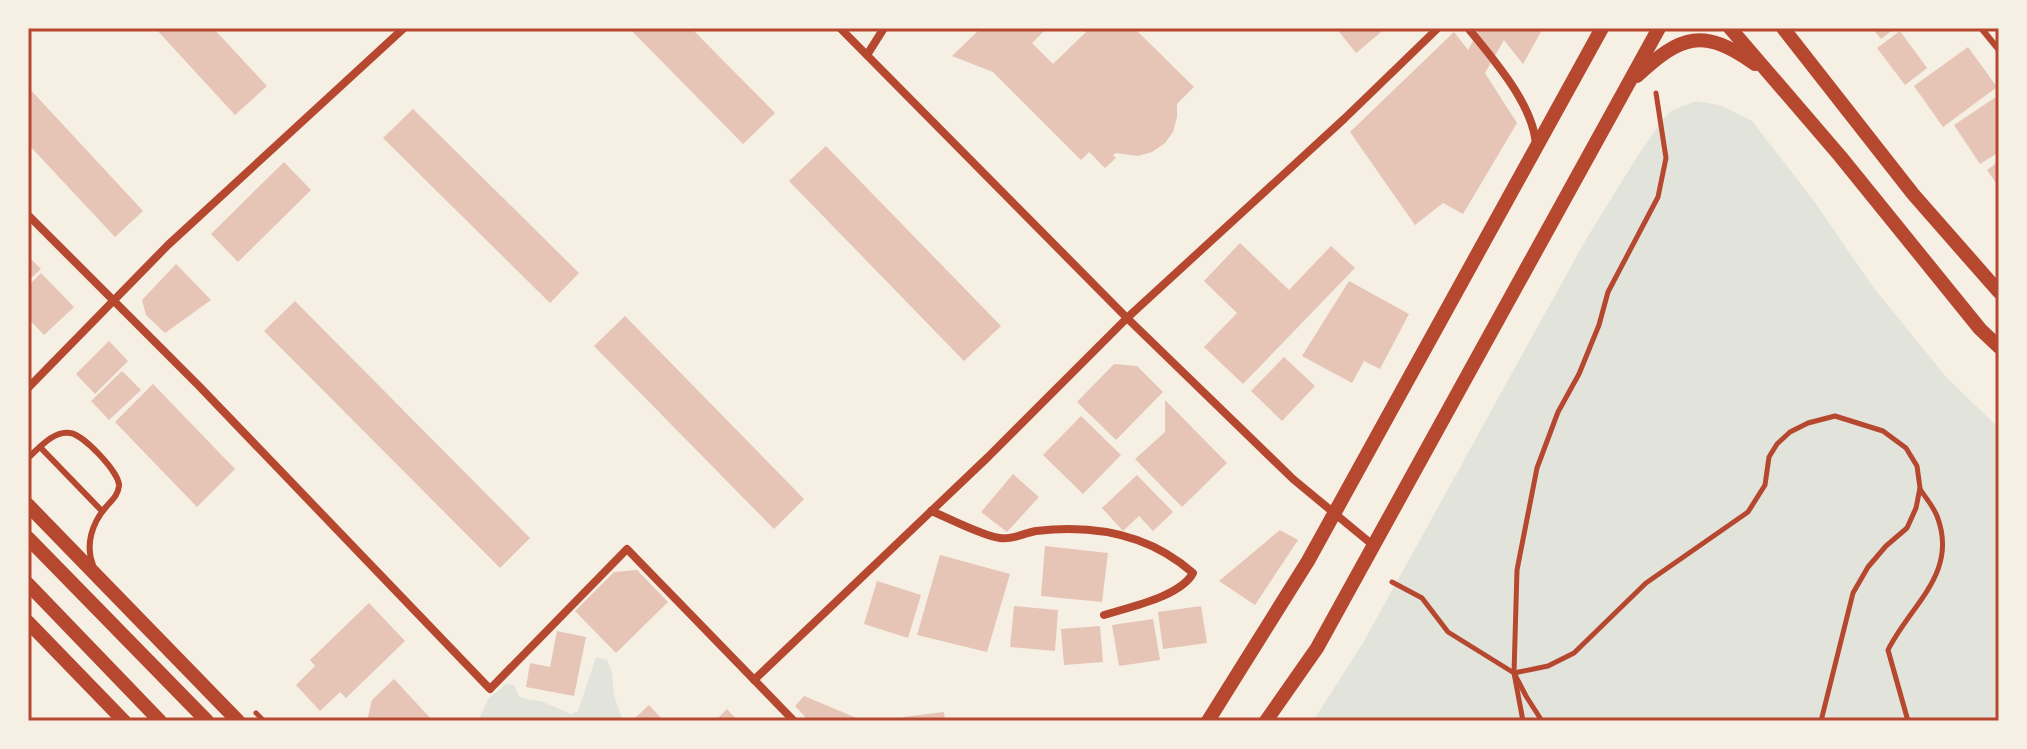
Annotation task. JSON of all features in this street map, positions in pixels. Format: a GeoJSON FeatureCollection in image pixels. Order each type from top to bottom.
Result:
{"type":"FeatureCollection","features":[{"type":"Feature","properties":{"kind":"street"},"geometry":{"type":"LineString","coordinates":[[28,388],[168,245],[404,28]]}},
{"type":"Feature","properties":{"kind":"street"},"geometry":{"type":"LineString","coordinates":[[840,28],[1127,318],[1293,479],[1374,546]]}},
{"type":"Feature","properties":{"kind":"street"},"geometry":{"type":"LineString","coordinates":[[867,55],[884,28]]}},
{"type":"Feature","properties":{"kind":"street"},"geometry":{"type":"LineString","coordinates":[[754,680],[1127,318],[1344,119],[1438,28]]}},
{"type":"Feature","properties":{"kind":"street"},"geometry":{"type":"LineString","coordinates":[[1468,28],[1495,62],[1521,103],[1532,128],[1535,148]]}},
{"type":"Feature","properties":{"kind":"street"},"geometry":{"type":"LineString","coordinates":[[1208,721],[1308,561],[1602,28]]}},
{"type":"Feature","properties":{"kind":"street"},"geometry":{"type":"LineString","coordinates":[[1266,721],[1317,648],[1659,28]]}},
{"type":"Feature","properties":{"kind":"street"},"geometry":{"type":"LineString","coordinates":[[1730,28],[1840,156],[1980,329],[1999,347]]}},
{"type":"Feature","properties":{"kind":"street"},"geometry":{"type":"LineString","coordinates":[[1783,28],[1913,194],[1999,292]]}},
{"type":"Feature","properties":{"kind":"street"},"geometry":{"type":"LineString","coordinates":[[1625,87],[1664,51],[1695,39],[1718,44],[1749,60],[1785,92]]}},
{"type":"Feature","properties":{"kind":"street"},"geometry":{"type":"LineString","coordinates":[[28,215],[198,385],[490,689],[627,549],[794,721]]}},
{"type":"Feature","properties":{"kind":"street"},"geometry":{"type":"LineString","coordinates":[[28,505],[238,721]]}},
{"type":"Feature","properties":{"kind":"street"},"geometry":{"type":"LineString","coordinates":[[931,511],[999,538],[1019,537],[1033,532],[1114,531],[1163,552],[1193,573],[1187,584],[1166,595],[1104,615]]}},
{"type":"Feature","properties":{"kind":"street"},"geometry":{"type":"LineString","coordinates":[[28,538],[207,721]]}},
{"type":"Feature","properties":{"kind":"street"},"geometry":{"type":"LineString","coordinates":[[28,584],[160,721]]}},
{"type":"Feature","properties":{"kind":"street"},"geometry":{"type":"LineString","coordinates":[[28,622],[124,721]]}},
{"type":"Feature","properties":{"kind":"lane"},"geometry":{"type":"LineString","coordinates":[[1981,28],[1999,50]]}},
{"type":"Feature","properties":{"kind":"lane"},"geometry":{"type":"LineString","coordinates":[[28,458],[59,434],[70,432],[80,436],[116,473],[119,482],[114,497],[102,511],[88,544],[97,576]]}},
{"type":"Feature","properties":{"kind":"lane"},"geometry":{"type":"LineString","coordinates":[[40,447],[102,511]]}},
{"type":"Feature","properties":{"kind":"path"},"geometry":{"type":"LineString","coordinates":[[1523,721],[1514,673],[1517,570],[1537,468],[1558,412],[1579,374],[1599,325],[1608,292],[1664,180],[1666,158],[1656,93]]}},
{"type":"Feature","properties":{"kind":"path"},"geometry":{"type":"LineString","coordinates":[[1514,673],[1548,666],[1574,653],[1646,583],[1748,512],[1765,485],[1769,457],[1790,432],[1808,423],[1835,416],[1883,431],[1906,448],[1917,466],[1920,488],[1907,528],[1868,567],[1853,593],[1821,721]]}},
{"type":"Feature","properties":{"kind":"path"},"geometry":{"type":"LineString","coordinates":[[1908,721],[1888,650],[1909,614],[1933,584],[1941,560],[1937,516],[1920,488]]}},
{"type":"Feature","properties":{"kind":"path"},"geometry":{"type":"LineString","coordinates":[[1392,582],[1422,598],[1448,632],[1514,673],[1542,721]]}},
{"type":"Feature","properties":{"kind":"shaded area"},"geometry":{"type":"Polygon","coordinates":[[[1696,101],[1720,105],[1752,121],[1814,201],[1873,287],[1947,378],[1999,428],[1999,721],[1313,721],[1363,643],[1585,241],[1635,160],[1671,111],[1696,101]]]}},
{"type":"Feature","properties":{"kind":"shaded area"},"geometry":{"type":"Polygon","coordinates":[[[596,657],[607,660],[623,721],[478,721],[488,699],[506,684],[514,685],[519,696],[529,700],[541,701],[571,714],[578,711],[596,657]]]}},
{"type":"Feature","properties":{"kind":"building"},"geometry":{"type":"Polygon","coordinates":[[[155,28],[213,28],[267,86],[235,115],[155,28]]]}},
{"type":"Feature","properties":{"kind":"building"},"geometry":{"type":"Polygon","coordinates":[[[629,28],[691,28],[775,113],[743,144],[629,28]]]}},
{"type":"Feature","properties":{"kind":"building"},"geometry":{"type":"Polygon","coordinates":[[[981,28],[1047,28],[1032,43],[1053,64],[1086,32],[1082,28],[1134,28],[1194,87],[1177,104],[1173,132],[1165,143],[1152,152],[1138,156],[1116,153],[1113,155],[1116,158],[1105,168],[1089,152],[1081,160],[993,72],[952,56],[981,28]]]}},
{"type":"Feature","properties":{"kind":"building"},"geometry":{"type":"Polygon","coordinates":[[[1336,28],[1386,28],[1356,53],[1336,28]]]}},
{"type":"Feature","properties":{"kind":"building"},"geometry":{"type":"Polygon","coordinates":[[[1480,28],[1543,28],[1523,64],[1504,40],[1485,73],[1517,123],[1463,214],[1443,203],[1415,225],[1350,132],[1454,32],[1468,50],[1480,28]]]}},
{"type":"Feature","properties":{"kind":"building"},"geometry":{"type":"Polygon","coordinates":[[[1872,28],[1895,28],[1881,39],[1872,28]]]}},
{"type":"Feature","properties":{"kind":"building"},"geometry":{"type":"Polygon","coordinates":[[[1900,31],[1927,68],[1905,85],[1877,48],[1900,31]]]}},
{"type":"Feature","properties":{"kind":"building"},"geometry":{"type":"Polygon","coordinates":[[[1968,47],[1997,87],[1943,127],[1914,86],[1968,47]]]}},
{"type":"Feature","properties":{"kind":"building"},"geometry":{"type":"Polygon","coordinates":[[[28,87],[143,211],[115,237],[28,144],[28,87]]]}},
{"type":"Feature","properties":{"kind":"building"},"geometry":{"type":"Polygon","coordinates":[[[1999,95],[1999,152],[1980,164],[1954,125],[1999,95]]]}},
{"type":"Feature","properties":{"kind":"building"},"geometry":{"type":"Polygon","coordinates":[[[413,109],[579,273],[550,303],[383,138],[413,109]]]}},
{"type":"Feature","properties":{"kind":"building"},"geometry":{"type":"Polygon","coordinates":[[[826,146],[1001,326],[964,361],[789,181],[826,146]]]}},
{"type":"Feature","properties":{"kind":"building"},"geometry":{"type":"Polygon","coordinates":[[[1999,161],[1999,187],[1987,170],[1999,161]]]}},
{"type":"Feature","properties":{"kind":"building"},"geometry":{"type":"Polygon","coordinates":[[[284,162],[311,190],[238,262],[211,234],[284,162]]]}},
{"type":"Feature","properties":{"kind":"building"},"geometry":{"type":"Polygon","coordinates":[[[1240,243],[1289,290],[1331,246],[1355,268],[1243,384],[1204,347],[1237,313],[1204,281],[1240,243]]]}},
{"type":"Feature","properties":{"kind":"building"},"geometry":{"type":"Polygon","coordinates":[[[28,256],[41,269],[28,281],[28,256]]]}},
{"type":"Feature","properties":{"kind":"building"},"geometry":{"type":"Polygon","coordinates":[[[176,264],[211,300],[165,333],[146,315],[142,300],[176,264]]]}},
{"type":"Feature","properties":{"kind":"building"},"geometry":{"type":"Polygon","coordinates":[[[41,273],[74,307],[44,335],[28,318],[28,286],[41,273]]]}},
{"type":"Feature","properties":{"kind":"building"},"geometry":{"type":"Polygon","coordinates":[[[1349,281],[1409,314],[1380,369],[1364,361],[1352,383],[1302,356],[1349,281]]]}},
{"type":"Feature","properties":{"kind":"building"},"geometry":{"type":"Polygon","coordinates":[[[295,301],[530,538],[500,568],[264,331],[295,301]]]}},
{"type":"Feature","properties":{"kind":"building"},"geometry":{"type":"Polygon","coordinates":[[[625,316],[804,499],[774,529],[594,346],[625,316]]]}},
{"type":"Feature","properties":{"kind":"building"},"geometry":{"type":"Polygon","coordinates":[[[109,341],[128,361],[95,394],[76,374],[109,341]]]}},
{"type":"Feature","properties":{"kind":"building"},"geometry":{"type":"Polygon","coordinates":[[[1284,357],[1315,386],[1282,421],[1251,391],[1284,357]]]}},
{"type":"Feature","properties":{"kind":"building"},"geometry":{"type":"Polygon","coordinates":[[[1114,364],[1137,366],[1163,392],[1116,440],[1077,402],[1114,364]]]}},
{"type":"Feature","properties":{"kind":"building"},"geometry":{"type":"Polygon","coordinates":[[[122,371],[141,390],[109,420],[91,401],[122,371]]]}},
{"type":"Feature","properties":{"kind":"building"},"geometry":{"type":"Polygon","coordinates":[[[153,384],[235,469],[197,507],[115,422],[153,384]]]}},
{"type":"Feature","properties":{"kind":"building"},"geometry":{"type":"Polygon","coordinates":[[[1165,400],[1227,463],[1182,507],[1135,459],[1165,432],[1165,400]]]}},
{"type":"Feature","properties":{"kind":"building"},"geometry":{"type":"Polygon","coordinates":[[[1081,416],[1121,455],[1083,494],[1043,455],[1081,416]]]}},
{"type":"Feature","properties":{"kind":"building"},"geometry":{"type":"Polygon","coordinates":[[[1013,474],[1039,497],[1007,532],[981,512],[1013,474]]]}},
{"type":"Feature","properties":{"kind":"building"},"geometry":{"type":"Polygon","coordinates":[[[1137,475],[1173,512],[1153,531],[1139,516],[1123,531],[1102,508],[1137,475]]]}},
{"type":"Feature","properties":{"kind":"building"},"geometry":{"type":"Polygon","coordinates":[[[1280,530],[1298,540],[1255,605],[1219,581],[1280,530]]]}},
{"type":"Feature","properties":{"kind":"building"},"geometry":{"type":"Polygon","coordinates":[[[1045,546],[1108,553],[1102,602],[1041,596],[1045,546]]]}},
{"type":"Feature","properties":{"kind":"building"},"geometry":{"type":"Polygon","coordinates":[[[940,555],[1010,574],[987,652],[917,635],[940,555]]]}},
{"type":"Feature","properties":{"kind":"building"},"geometry":{"type":"Polygon","coordinates":[[[637,570],[668,602],[616,653],[575,611],[614,572],[637,570]]]}},
{"type":"Feature","properties":{"kind":"building"},"geometry":{"type":"Polygon","coordinates":[[[877,581],[921,595],[908,638],[864,624],[877,581]]]}},
{"type":"Feature","properties":{"kind":"building"},"geometry":{"type":"Polygon","coordinates":[[[369,603],[405,641],[346,698],[340,692],[320,711],[296,685],[315,666],[310,660],[369,603]]]}},
{"type":"Feature","properties":{"kind":"building"},"geometry":{"type":"Polygon","coordinates":[[[1014,606],[1058,610],[1055,651],[1010,647],[1014,606]]]}},
{"type":"Feature","properties":{"kind":"building"},"geometry":{"type":"Polygon","coordinates":[[[1201,606],[1207,643],[1163,649],[1158,612],[1201,606]]]}},
{"type":"Feature","properties":{"kind":"building"},"geometry":{"type":"Polygon","coordinates":[[[1153,619],[1160,660],[1119,666],[1112,625],[1153,619]]]}},
{"type":"Feature","properties":{"kind":"building"},"geometry":{"type":"Polygon","coordinates":[[[1100,626],[1103,662],[1064,665],[1061,629],[1100,626]]]}},
{"type":"Feature","properties":{"kind":"building"},"geometry":{"type":"Polygon","coordinates":[[[557,631],[586,637],[574,696],[526,687],[530,663],[550,667],[557,631]]]}},
{"type":"Feature","properties":{"kind":"building"},"geometry":{"type":"Polygon","coordinates":[[[394,679],[433,721],[367,721],[372,700],[394,679]]]}},
{"type":"Feature","properties":{"kind":"building"},"geometry":{"type":"Polygon","coordinates":[[[804,696],[859,719],[809,721],[795,706],[804,696]]]}},
{"type":"Feature","properties":{"kind":"building"},"geometry":{"type":"Polygon","coordinates":[[[649,705],[664,721],[632,721],[649,705]]]}},
{"type":"Feature","properties":{"kind":"building"},"geometry":{"type":"Polygon","coordinates":[[[727,709],[738,721],[715,721],[727,709]]]}},
{"type":"Feature","properties":{"kind":"building"},"geometry":{"type":"Polygon","coordinates":[[[944,712],[945,721],[904,721],[903,717],[944,712]]]}}]}
